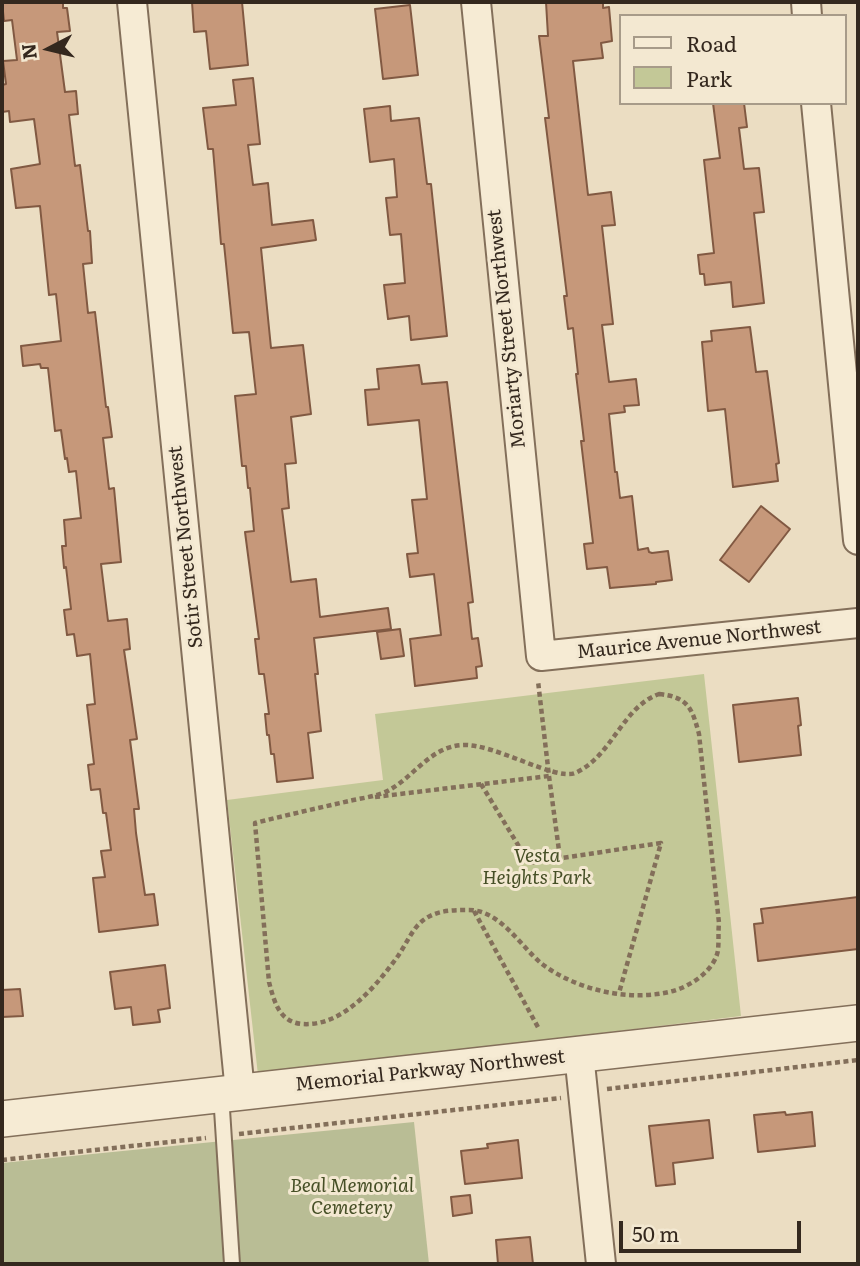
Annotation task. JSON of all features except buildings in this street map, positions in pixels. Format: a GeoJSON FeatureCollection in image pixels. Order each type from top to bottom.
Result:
{"type":"FeatureCollection","features":[{"type":"Feature","properties":{"kind":"street","name":"Sotir Street Northwest"},"geometry":{"type":"LineString","coordinates":[[132,2],[231,1093]]}},
{"type":"Feature","properties":{"kind":"street","name":"Moriarty Street Northwest"},"geometry":{"type":"LineString","coordinates":[[475,2],[541,656]]}},
{"type":"Feature","properties":{"kind":"street"},"geometry":{"type":"LineString","coordinates":[[816,105],[858,540]]}},
{"type":"Feature","properties":{"kind":"street","name":"Maurice Avenue Northwest"},"geometry":{"type":"LineString","coordinates":[[541,656],[858,623]]}},
{"type":"Feature","properties":{"kind":"street","name":"Memorial Parkway Northwest"},"geometry":{"type":"LineString","coordinates":[[2,1119],[858,1023]]}},
{"type":"Feature","properties":{"kind":"street"},"geometry":{"type":"LineString","coordinates":[[563,1056],[583,1094],[601,1264]]}},
{"type":"Feature","properties":{"kind":"lane"},"geometry":{"type":"LineString","coordinates":[[231,1093],[224,1136],[232,1264]]}},
{"type":"Feature","properties":{"kind":"path"},"geometry":{"type":"LineString","coordinates":[[541,656],[537,674],[560,858]]}},
{"type":"Feature","properties":{"kind":"path"},"geometry":{"type":"LineString","coordinates":[[659,694],[686,702],[694,716],[699,734],[719,923],[718,952],[711,966],[698,979],[682,988],[661,994],[634,995],[583,986],[541,963],[512,933],[493,918],[473,909],[435,912],[418,925],[378,981],[356,1003],[332,1018],[314,1024],[297,1023],[284,1016],[274,1005],[269,982],[255,823],[390,790],[432,755],[461,745],[493,748],[550,773],[573,774],[588,764],[605,748],[645,699],[659,694]]}},
{"type":"Feature","properties":{"kind":"path"},"geometry":{"type":"LineString","coordinates":[[361,798],[550,773]]}},
{"type":"Feature","properties":{"kind":"path"},"geometry":{"type":"LineString","coordinates":[[481,784],[529,863],[661,843],[619,993]]}},
{"type":"Feature","properties":{"kind":"path"},"geometry":{"type":"LineString","coordinates":[[473,909],[542,1035],[563,1056]]}},
{"type":"Feature","properties":{"kind":"path"},"geometry":{"type":"LineString","coordinates":[[2,1160],[858,1060]]}},
{"type":"Feature","properties":{"kind":"green space","name":"Vesta Heights Park"},"geometry":{"type":"Polygon","coordinates":[[[704,674],[741,1016],[258,1075],[227,800],[383,780],[375,714],[704,674]]]}},
{"type":"Feature","properties":{"kind":"green space","name":"Beal Memorial Cemetery"},"geometry":{"type":"Polygon","coordinates":[[[414,1122],[429,1264],[2,1264],[2,1163],[414,1122]]]}}]}
